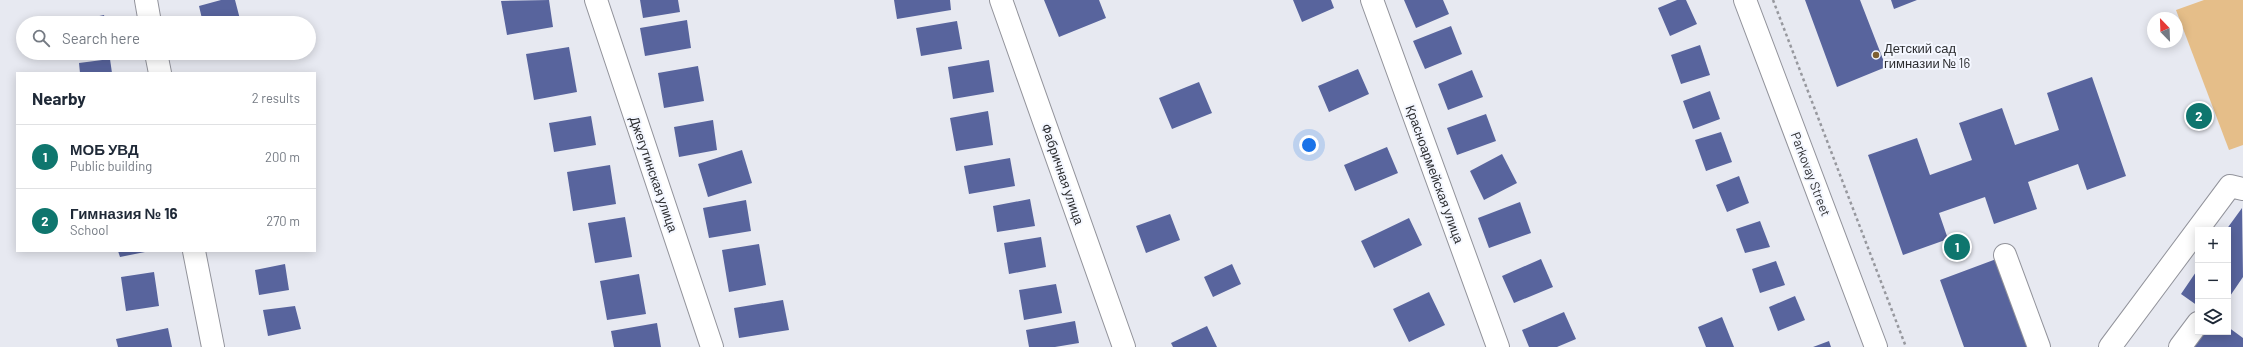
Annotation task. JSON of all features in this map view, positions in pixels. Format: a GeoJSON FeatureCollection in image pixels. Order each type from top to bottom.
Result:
{"type":"FeatureCollection","features":[{"type":"Feature","properties":{"kind":"street"},"geometry":{"type":"LineString","coordinates":[[146,0],[149,16]]}},
{"type":"Feature","properties":{"kind":"street","name":"Джегутинская улица"},"geometry":{"type":"LineString","coordinates":[[596,0],[712,347]]}},
{"type":"Feature","properties":{"kind":"street","name":"Фабричная улица"},"geometry":{"type":"LineString","coordinates":[[1001,0],[1124,347]]}},
{"type":"Feature","properties":{"kind":"street","name":"Красноармейская улица"},"geometry":{"type":"LineString","coordinates":[[1372,0],[1498,347]]}},
{"type":"Feature","properties":{"kind":"street","name":"Parkovay Street"},"geometry":{"type":"LineString","coordinates":[[1745,0],[1876,347]]}},
{"type":"Feature","properties":{"kind":"street"},"geometry":{"type":"LineString","coordinates":[[157,60],[160,72]]}},
{"type":"Feature","properties":{"kind":"street"},"geometry":{"type":"LineString","coordinates":[[2110,347],[2230,186],[2243,189]]}},
{"type":"Feature","properties":{"kind":"street"},"geometry":{"type":"LineString","coordinates":[[194,252],[213,347]]}},
{"type":"Feature","properties":{"kind":"street"},"geometry":{"type":"LineString","coordinates":[[2005,255],[2039,347]]}},
{"type":"Feature","properties":{"kind":"street"},"geometry":{"type":"LineString","coordinates":[[2180,347],[2195,327]]}},
{"type":"Feature","properties":{"kind":"path"},"geometry":{"type":"LineString","coordinates":[[1773,0],[1906,347]]}},
{"type":"Feature","properties":{"kind":"shaded area"},"geometry":{"type":"Polygon","coordinates":[[[2204,0],[2243,0],[2243,145],[2229,150],[2183,28],[2183,12],[2177,12],[2176,10],[2204,0]]]}},
{"type":"Feature","properties":{"kind":"building"},"geometry":{"type":"Polygon","coordinates":[[[221,0],[235,0],[239,16],[201,16],[199,6],[221,0]]]}},
{"type":"Feature","properties":{"kind":"building"},"geometry":{"type":"Polygon","coordinates":[[[549,0],[553,27],[507,35],[501,1],[549,0]]]}},
{"type":"Feature","properties":{"kind":"building"},"geometry":{"type":"Polygon","coordinates":[[[640,0],[678,0],[680,12],[643,18],[640,0]]]}},
{"type":"Feature","properties":{"kind":"building"},"geometry":{"type":"Polygon","coordinates":[[[894,0],[950,0],[951,10],[897,19],[894,0]]]}},
{"type":"Feature","properties":{"kind":"building"},"geometry":{"type":"Polygon","coordinates":[[[1044,0],[1099,0],[1106,18],[1059,37],[1044,0]]]}},
{"type":"Feature","properties":{"kind":"building"},"geometry":{"type":"Polygon","coordinates":[[[1293,0],[1331,0],[1334,8],[1302,22],[1293,0]]]}},
{"type":"Feature","properties":{"kind":"building"},"geometry":{"type":"Polygon","coordinates":[[[1404,0],[1443,0],[1449,14],[1416,28],[1404,0]]]}},
{"type":"Feature","properties":{"kind":"building"},"geometry":{"type":"Polygon","coordinates":[[[1677,0],[1686,0],[1697,24],[1670,36],[1658,8],[1677,0]]]}},
{"type":"Feature","properties":{"kind":"building"},"geometry":{"type":"Polygon","coordinates":[[[1805,0],[1860,0],[1886,67],[1837,87],[1805,0]]]}},
{"type":"Feature","properties":{"kind":"building"},"geometry":{"type":"Polygon","coordinates":[[[1891,0],[1917,0],[1894,9],[1891,0]]]}},
{"type":"Feature","properties":{"kind":"building"},"geometry":{"type":"Polygon","coordinates":[[[687,20],[691,48],[645,56],[640,28],[687,20]]]}},
{"type":"Feature","properties":{"kind":"building"},"geometry":{"type":"Polygon","coordinates":[[[957,21],[962,49],[921,56],[916,28],[957,21]]]}},
{"type":"Feature","properties":{"kind":"building"},"geometry":{"type":"Polygon","coordinates":[[[1451,26],[1462,54],[1425,69],[1413,41],[1451,26]]]}},
{"type":"Feature","properties":{"kind":"building"},"geometry":{"type":"Polygon","coordinates":[[[1700,45],[1710,75],[1681,84],[1671,55],[1700,45]]]}},
{"type":"Feature","properties":{"kind":"building"},"geometry":{"type":"Polygon","coordinates":[[[569,47],[577,92],[534,100],[526,54],[569,47]]]}},
{"type":"Feature","properties":{"kind":"building"},"geometry":{"type":"Polygon","coordinates":[[[110,60],[112,72],[80,72],[79,63],[110,60]]]}},
{"type":"Feature","properties":{"kind":"building"},"geometry":{"type":"Polygon","coordinates":[[[989,60],[994,92],[953,99],[948,67],[989,60]]]}},
{"type":"Feature","properties":{"kind":"building"},"geometry":{"type":"Polygon","coordinates":[[[698,66],[704,101],[664,108],[658,73],[698,66]]]}},
{"type":"Feature","properties":{"kind":"building"},"geometry":{"type":"Polygon","coordinates":[[[1358,69],[1369,94],[1329,112],[1318,86],[1358,69]]]}},
{"type":"Feature","properties":{"kind":"building"},"geometry":{"type":"Polygon","coordinates":[[[1472,70],[1483,97],[1448,110],[1438,84],[1472,70]]]}},
{"type":"Feature","properties":{"kind":"building"},"geometry":{"type":"Polygon","coordinates":[[[2092,77],[2126,176],[2087,190],[2078,164],[2028,182],[2037,209],[1994,224],[1985,197],[1939,213],[1948,239],[1903,255],[1868,155],[1917,138],[1930,175],[1972,160],[1959,123],[2002,108],[2015,145],[2059,130],[2047,93],[2092,77]]]}},
{"type":"Feature","properties":{"kind":"building"},"geometry":{"type":"Polygon","coordinates":[[[1199,82],[1212,113],[1172,129],[1159,98],[1199,82]]]}},
{"type":"Feature","properties":{"kind":"building"},"geometry":{"type":"Polygon","coordinates":[[[1710,91],[1720,119],[1693,129],[1683,101],[1710,91]]]}},
{"type":"Feature","properties":{"kind":"building"},"geometry":{"type":"Polygon","coordinates":[[[988,111],[993,145],[956,151],[950,118],[988,111]]]}},
{"type":"Feature","properties":{"kind":"building"},"geometry":{"type":"Polygon","coordinates":[[[1486,114],[1496,141],[1457,155],[1447,128],[1486,114]]]}},
{"type":"Feature","properties":{"kind":"building"},"geometry":{"type":"Polygon","coordinates":[[[591,116],[596,145],[554,152],[549,123],[591,116]]]}},
{"type":"Feature","properties":{"kind":"building"},"geometry":{"type":"Polygon","coordinates":[[[713,120],[717,150],[679,157],[674,127],[713,120]]]}},
{"type":"Feature","properties":{"kind":"building"},"geometry":{"type":"Polygon","coordinates":[[[1721,132],[1732,162],[1706,171],[1695,140],[1721,132]]]}},
{"type":"Feature","properties":{"kind":"building"},"geometry":{"type":"Polygon","coordinates":[[[1387,147],[1398,173],[1355,191],[1344,165],[1387,147]]]}},
{"type":"Feature","properties":{"kind":"building"},"geometry":{"type":"Polygon","coordinates":[[[742,150],[752,183],[708,197],[698,164],[742,150]]]}},
{"type":"Feature","properties":{"kind":"building"},"geometry":{"type":"Polygon","coordinates":[[[1502,154],[1517,183],[1484,200],[1470,171],[1502,154]]]}},
{"type":"Feature","properties":{"kind":"building"},"geometry":{"type":"Polygon","coordinates":[[[1010,158],[1015,186],[969,194],[964,166],[1010,158]]]}},
{"type":"Feature","properties":{"kind":"building"},"geometry":{"type":"Polygon","coordinates":[[[610,165],[616,204],[573,211],[567,172],[610,165]]]}},
{"type":"Feature","properties":{"kind":"building"},"geometry":{"type":"Polygon","coordinates":[[[1739,176],[1749,203],[1727,212],[1716,185],[1739,176]]]}},
{"type":"Feature","properties":{"kind":"building"},"geometry":{"type":"Polygon","coordinates":[[[1030,199],[1035,226],[997,232],[993,206],[1030,199]]]}},
{"type":"Feature","properties":{"kind":"building"},"geometry":{"type":"Polygon","coordinates":[[[746,200],[751,231],[709,238],[703,208],[746,200]]]}},
{"type":"Feature","properties":{"kind":"building"},"geometry":{"type":"Polygon","coordinates":[[[1520,202],[1531,233],[1489,248],[1478,218],[1520,202]]]}},
{"type":"Feature","properties":{"kind":"building"},"geometry":{"type":"Polygon","coordinates":[[[2242,208],[2243,277],[2231,295],[2231,227],[2228,227],[2242,208]]]}},
{"type":"Feature","properties":{"kind":"building"},"geometry":{"type":"Polygon","coordinates":[[[1170,214],[1180,240],[1146,253],[1136,226],[1170,214]]]}},
{"type":"Feature","properties":{"kind":"building"},"geometry":{"type":"Polygon","coordinates":[[[625,217],[632,257],[595,263],[588,223],[625,217]]]}},
{"type":"Feature","properties":{"kind":"building"},"geometry":{"type":"Polygon","coordinates":[[[1409,218],[1422,245],[1374,268],[1361,241],[1409,218]]]}},
{"type":"Feature","properties":{"kind":"building"},"geometry":{"type":"Polygon","coordinates":[[[1760,221],[1770,247],[1745,253],[1736,229],[1760,221]]]}},
{"type":"Feature","properties":{"kind":"building"},"geometry":{"type":"Polygon","coordinates":[[[1041,237],[1046,267],[1009,274],[1004,243],[1041,237]]]}},
{"type":"Feature","properties":{"kind":"building"},"geometry":{"type":"Polygon","coordinates":[[[759,244],[766,285],[729,292],[722,250],[759,244]]]}},
{"type":"Feature","properties":{"kind":"building"},"geometry":{"type":"Polygon","coordinates":[[[118,252],[145,252],[120,257],[118,252]]]}},
{"type":"Feature","properties":{"kind":"building"},"geometry":{"type":"Polygon","coordinates":[[[1999,258],[2031,347],[1964,347],[1940,280],[1999,258]]]}},
{"type":"Feature","properties":{"kind":"building"},"geometry":{"type":"Polygon","coordinates":[[[1541,259],[1553,287],[1514,303],[1502,276],[1541,259]]]}},
{"type":"Feature","properties":{"kind":"building"},"geometry":{"type":"Polygon","coordinates":[[[1776,261],[1785,285],[1760,293],[1752,269],[1776,261]]]}},
{"type":"Feature","properties":{"kind":"building"},"geometry":{"type":"Polygon","coordinates":[[[285,264],[289,290],[259,295],[255,270],[285,264]]]}},
{"type":"Feature","properties":{"kind":"building"},"geometry":{"type":"Polygon","coordinates":[[[1232,264],[1241,284],[1213,297],[1204,277],[1232,264]]]}},
{"type":"Feature","properties":{"kind":"building"},"geometry":{"type":"Polygon","coordinates":[[[154,272],[159,306],[126,311],[121,277],[154,272]]]}},
{"type":"Feature","properties":{"kind":"building"},"geometry":{"type":"Polygon","coordinates":[[[2195,273],[2195,304],[2181,294],[2195,273]]]}},
{"type":"Feature","properties":{"kind":"building"},"geometry":{"type":"Polygon","coordinates":[[[639,274],[646,314],[607,320],[600,281],[639,274]]]}},
{"type":"Feature","properties":{"kind":"building"},"geometry":{"type":"Polygon","coordinates":[[[1056,284],[1062,313],[1024,320],[1019,290],[1056,284]]]}},
{"type":"Feature","properties":{"kind":"building"},"geometry":{"type":"Polygon","coordinates":[[[1429,292],[1445,325],[1409,342],[1393,309],[1429,292]]]}},
{"type":"Feature","properties":{"kind":"building"},"geometry":{"type":"Polygon","coordinates":[[[1795,296],[1805,320],[1778,331],[1769,307],[1795,296]]]}},
{"type":"Feature","properties":{"kind":"building"},"geometry":{"type":"Polygon","coordinates":[[[783,300],[789,330],[739,338],[734,308],[783,300]]]}},
{"type":"Feature","properties":{"kind":"building"},"geometry":{"type":"Polygon","coordinates":[[[295,306],[301,329],[268,336],[263,310],[295,306]]]}},
{"type":"Feature","properties":{"kind":"building"},"geometry":{"type":"Polygon","coordinates":[[[1564,312],[1576,339],[1557,347],[1529,347],[1522,330],[1564,312]]]}},
{"type":"Feature","properties":{"kind":"building"},"geometry":{"type":"Polygon","coordinates":[[[1722,317],[1734,347],[1706,347],[1698,327],[1722,317]]]}},
{"type":"Feature","properties":{"kind":"building"},"geometry":{"type":"Polygon","coordinates":[[[1075,321],[1079,343],[1055,347],[1029,347],[1026,330],[1075,321]]]}},
{"type":"Feature","properties":{"kind":"building"},"geometry":{"type":"Polygon","coordinates":[[[657,323],[661,347],[614,347],[611,331],[657,323]]]}},
{"type":"Feature","properties":{"kind":"building"},"geometry":{"type":"Polygon","coordinates":[[[1207,326],[1217,347],[1173,347],[1171,343],[1207,326]]]}},
{"type":"Feature","properties":{"kind":"building"},"geometry":{"type":"Polygon","coordinates":[[[168,328],[172,347],[118,347],[116,339],[168,328]]]}},
{"type":"Feature","properties":{"kind":"building"},"geometry":{"type":"Polygon","coordinates":[[[2231,329],[2243,338],[2243,347],[2189,347],[2198,335],[2231,335],[2231,329]]]}},
{"type":"Feature","properties":{"kind":"building"},"geometry":{"type":"Polygon","coordinates":[[[1829,341],[1831,347],[1813,347],[1829,341]]]}},
{"type":"Feature","properties":{"kind":"place","name":"Детский сад гимназии № 16"},"geometry":{"type":"Point","coordinates":[1876,55]}},
{"type":"Feature","properties":{"kind":"place","name":"Гимназия № 16"},"geometry":{"type":"Point","coordinates":[2199,116]}},
{"type":"Feature","properties":{"kind":"place","name":"МОБ УВД"},"geometry":{"type":"Point","coordinates":[1957,247]}}]}
